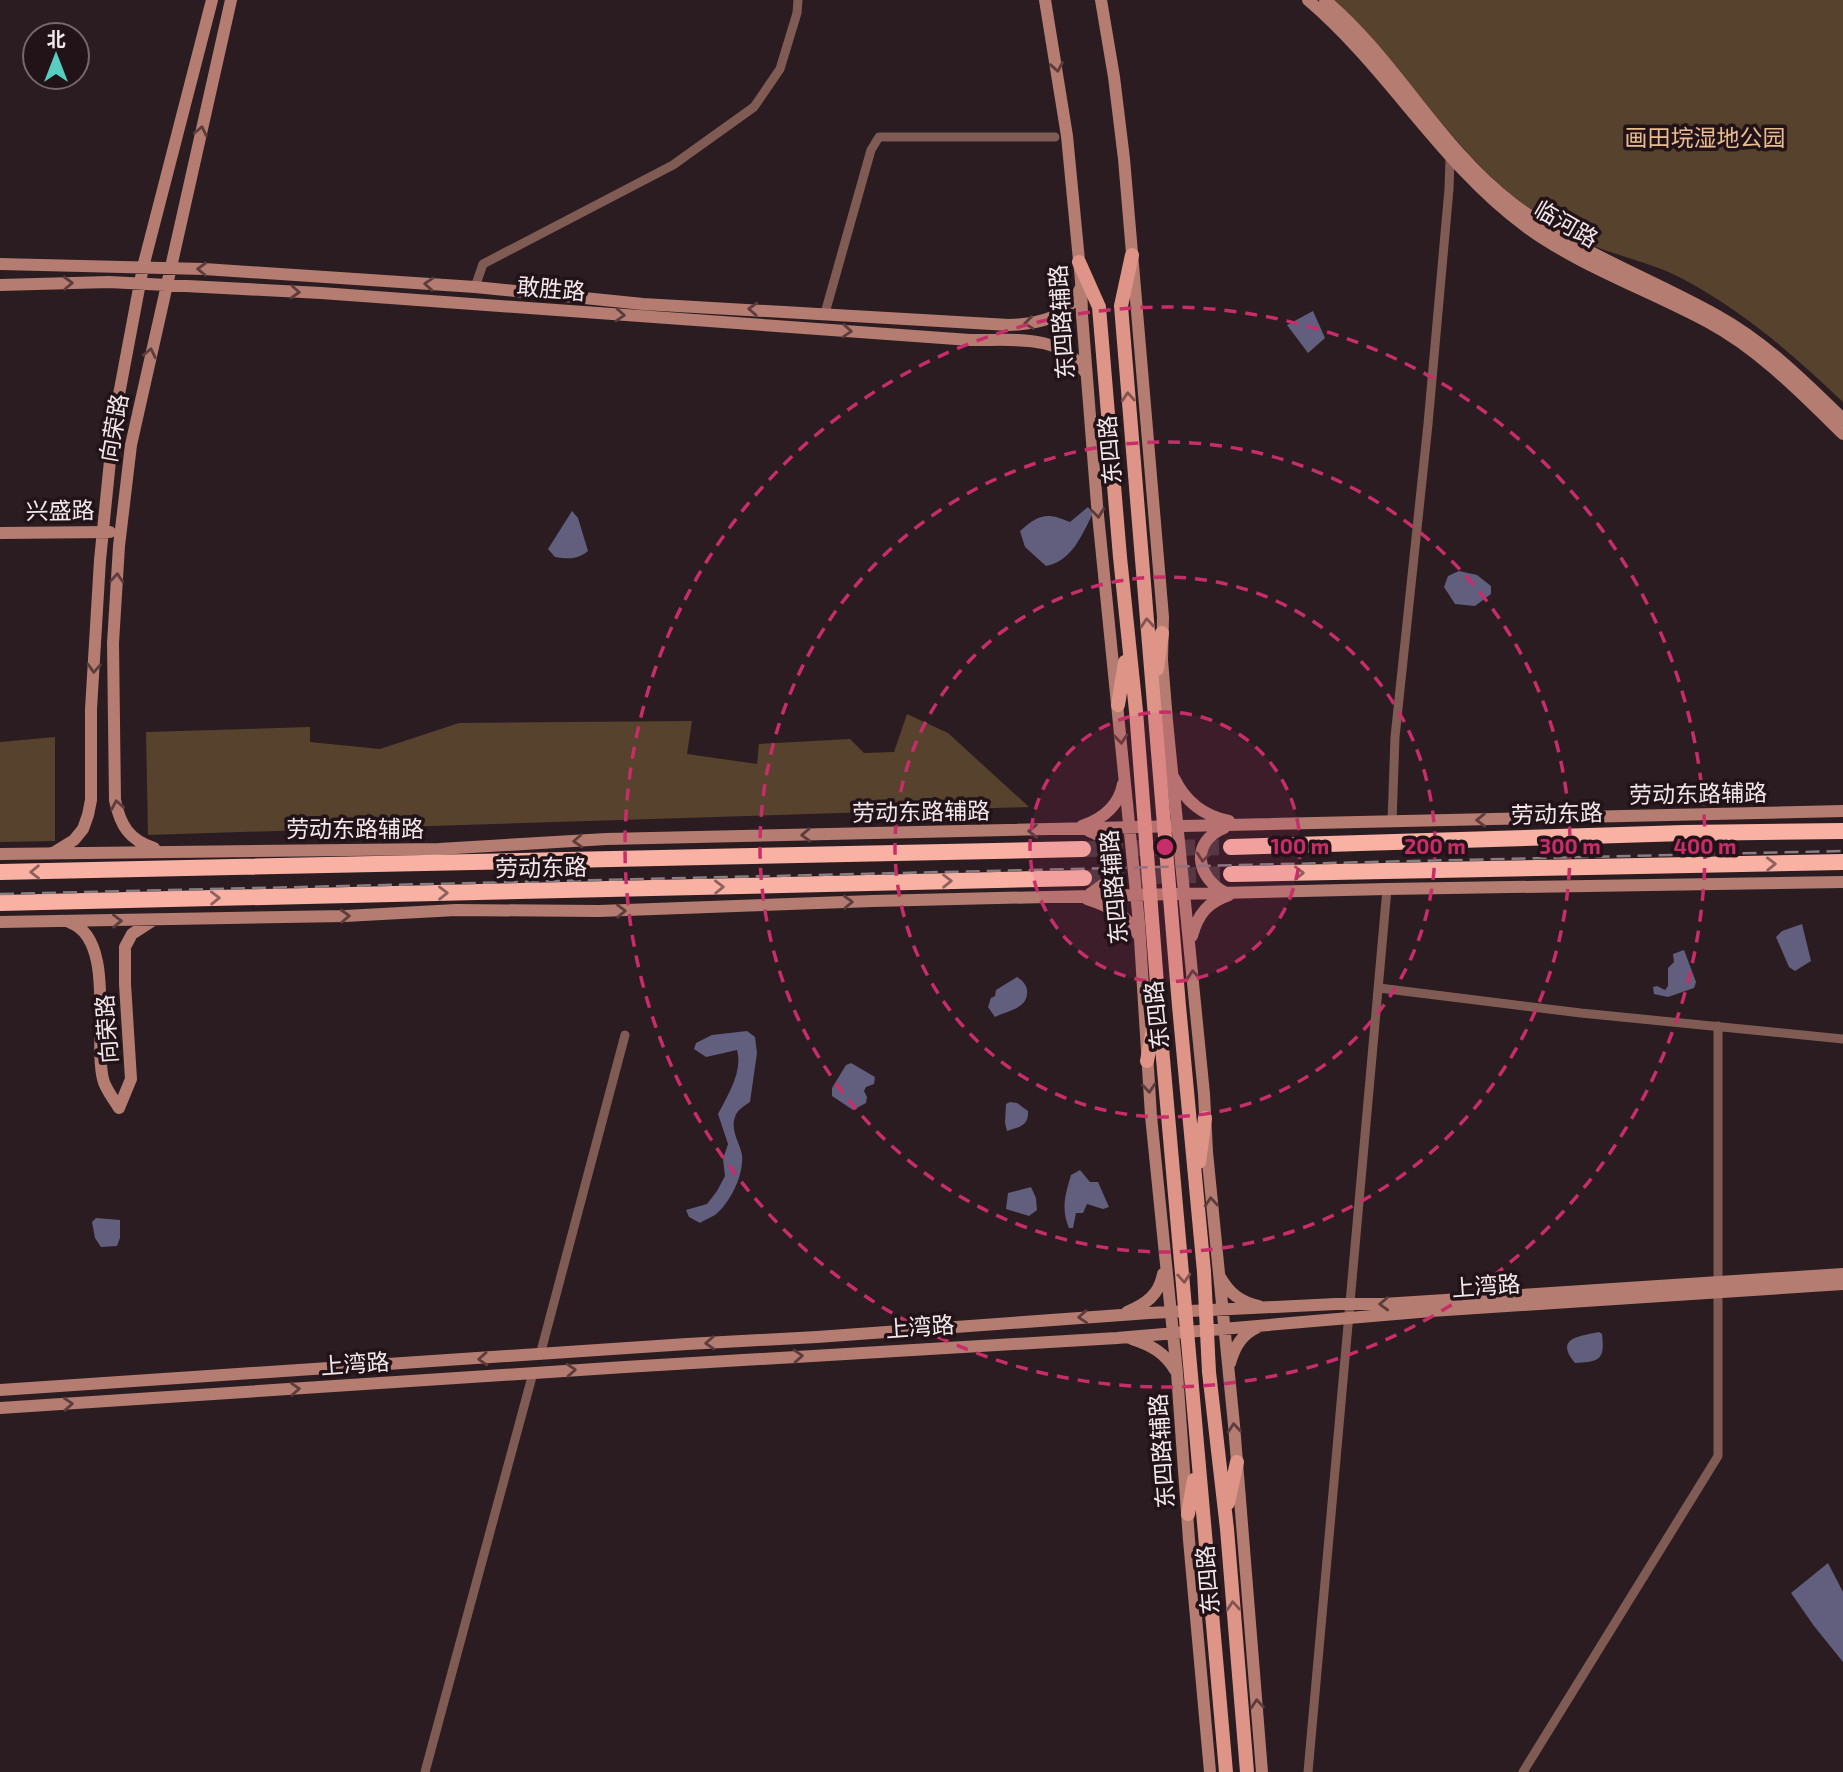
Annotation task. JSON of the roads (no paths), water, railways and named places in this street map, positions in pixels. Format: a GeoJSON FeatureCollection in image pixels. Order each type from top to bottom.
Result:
{"type":"FeatureCollection","features":[{"type":"Feature","properties":{"kind":"highway","name":"劳动东路"},"geometry":{"type":"LineString","coordinates":[[1231,847],[1684,833],[1843,831]]}},
{"type":"Feature","properties":{"kind":"highway","name":"劳动东路"},"geometry":{"type":"LineString","coordinates":[[0,872],[1083,849]]}},
{"type":"Feature","properties":{"kind":"highway"},"geometry":{"type":"LineString","coordinates":[[1231,874],[1843,862]]}},
{"type":"Feature","properties":{"kind":"highway","name":"劳动东路"},"geometry":{"type":"LineString","coordinates":[[0,903],[1084,878]]}},
{"type":"Feature","properties":{"kind":"main road","name":"向荣路"},"geometry":{"type":"LineString","coordinates":[[52,854],[74,840],[83,829],[91,800],[91,709],[102,535],[114,421],[143,267],[212,0]]}},
{"type":"Feature","properties":{"kind":"main road","name":"向荣路"},"geometry":{"type":"LineString","coordinates":[[160,851],[128,834],[118,814],[115,800],[113,643],[120,535],[131,445],[230,0]]}},
{"type":"Feature","properties":{"kind":"main road","name":"东四路辅路"},"geometry":{"type":"LineString","coordinates":[[1045,0],[1066,128],[1129,829],[1143,895],[1140,938],[1147,1061],[1171,1312],[1180,1333],[1177,1373],[1209,1757],[1208,1772]]}},
{"type":"Feature","properties":{"kind":"main road"},"geometry":{"type":"LineString","coordinates":[[1101,0],[1114,77],[1132,255],[1163,633],[1167,777],[1155,796],[1147,793],[1142,783]]}},
{"type":"Feature","properties":{"kind":"main road","name":"临河路"},"geometry":{"type":"LineString","coordinates":[[1308,0],[1350,39],[1450,158],[1498,206],[1528,229],[1562,249],[1670,302],[1738,340],[1764,360],[1843,434]]}},
{"type":"Feature","properties":{"kind":"main road","name":"临河路"},"geometry":{"type":"LineString","coordinates":[[1325,0],[1341,13],[1368,43],[1467,160],[1510,202],[1575,244],[1718,316],[1750,336],[1843,419]]}},
{"type":"Feature","properties":{"kind":"main road","name":"东四路"},"geometry":{"type":"LineString","coordinates":[[1132,255],[1121,306],[1157,732],[1167,777],[1171,827],[1170,894],[1247,1772]]}},
{"type":"Feature","properties":{"kind":"main road","name":"东四路"},"geometry":{"type":"LineString","coordinates":[[1079,262],[1099,307],[1142,783],[1145,828],[1143,895],[1156,975],[1186,1312],[1180,1333],[1193,1407],[1226,1772]]}},
{"type":"Feature","properties":{"kind":"main road","name":"敢胜路"},"geometry":{"type":"LineString","coordinates":[[0,264],[169,268],[475,287],[643,304],[1023,325],[1045,321],[1061,312],[1076,299],[1081,286]]}},
{"type":"Feature","properties":{"kind":"main road","name":"敢胜路"},"geometry":{"type":"LineString","coordinates":[[0,285],[109,282],[165,285],[448,301],[970,341],[1042,342],[1059,347],[1081,365],[1086,373]]}},
{"type":"Feature","properties":{"kind":"main road","name":"兴盛路"},"geometry":{"type":"LineString","coordinates":[[0,533],[120,535]]}},
{"type":"Feature","properties":{"kind":"main road","name":"兴盛路"},"geometry":{"type":"LineString","coordinates":[[0,540],[102,535]]}},
{"type":"Feature","properties":{"kind":"main road"},"geometry":{"type":"LineString","coordinates":[[1153,691],[1163,633]]}},
{"type":"Feature","properties":{"kind":"main road"},"geometry":{"type":"LineString","coordinates":[[1118,705],[1129,643]]}},
{"type":"Feature","properties":{"kind":"main road"},"geometry":{"type":"LineString","coordinates":[[1064,830],[1102,817],[1117,800],[1124,777]]}},
{"type":"Feature","properties":{"kind":"main road"},"geometry":{"type":"LineString","coordinates":[[1167,777],[1206,814],[1254,825]]}},
{"type":"Feature","properties":{"kind":"main road","name":"劳动东路辅路"},"geometry":{"type":"LineString","coordinates":[[0,854],[439,849],[606,839],[1843,811]]}},
{"type":"Feature","properties":{"kind":"main road"},"geometry":{"type":"LineString","coordinates":[[1226,893],[1208,880],[1202,867],[1201,856],[1206,842],[1216,832],[1232,826]]}},
{"type":"Feature","properties":{"kind":"main road"},"geometry":{"type":"LineString","coordinates":[[1171,827],[1185,894],[1191,950],[1262,1772]]}},
{"type":"Feature","properties":{"kind":"main road"},"geometry":{"type":"LineString","coordinates":[[1083,896],[1101,888],[1110,880],[1114,859],[1105,839],[1086,830]]}},
{"type":"Feature","properties":{"kind":"main road"},"geometry":{"type":"LineString","coordinates":[[0,922],[345,916],[456,910],[655,910],[1242,892],[1843,882]]}},
{"type":"Feature","properties":{"kind":"main road"},"geometry":{"type":"LineString","coordinates":[[1191,950],[1195,925],[1203,910],[1219,899],[1242,892]]}},
{"type":"Feature","properties":{"kind":"main road"},"geometry":{"type":"LineString","coordinates":[[1070,897],[1085,899],[1111,909],[1132,924],[1156,975]]}},
{"type":"Feature","properties":{"kind":"main road","name":"向荣路"},"geometry":{"type":"LineString","coordinates":[[65,921],[82,929],[96,953],[103,1080],[118,1108],[131,1079],[125,947],[138,929],[154,920]]}},
{"type":"Feature","properties":{"kind":"main road"},"geometry":{"type":"LineString","coordinates":[[1147,1061],[1158,999]]}},
{"type":"Feature","properties":{"kind":"main road"},"geometry":{"type":"LineString","coordinates":[[1196,1188],[1205,1118]]}},
{"type":"Feature","properties":{"kind":"main road"},"geometry":{"type":"LineString","coordinates":[[1200,1233],[1217,1272],[1233,1295],[1248,1304],[1273,1308]]}},
{"type":"Feature","properties":{"kind":"main road"},"geometry":{"type":"LineString","coordinates":[[1117,1315],[1137,1307],[1158,1291],[1162,1283],[1165,1260]]}},
{"type":"Feature","properties":{"kind":"main road","name":"上湾路"},"geometry":{"type":"LineString","coordinates":[[0,1408],[997,1343],[1117,1338],[1843,1274]]}},
{"type":"Feature","properties":{"kind":"main road","name":"上湾路"},"geometry":{"type":"LineString","coordinates":[[0,1390],[1117,1315],[1719,1287],[1843,1284]]}},
{"type":"Feature","properties":{"kind":"main road"},"geometry":{"type":"LineString","coordinates":[[1229,1377],[1237,1344],[1248,1332],[1265,1325]]}},
{"type":"Feature","properties":{"kind":"main road"},"geometry":{"type":"LineString","coordinates":[[1117,1338],[1133,1340],[1155,1348],[1164,1355],[1177,1373],[1193,1407]]}},
{"type":"Feature","properties":{"kind":"main road"},"geometry":{"type":"LineString","coordinates":[[1188,1514],[1198,1461]]}},
{"type":"Feature","properties":{"kind":"main road"},"geometry":{"type":"LineString","coordinates":[[1225,1515],[1237,1462]]}},
{"type":"Feature","properties":{"kind":"street"},"geometry":{"type":"LineString","coordinates":[[475,287],[483,264],[673,165],[754,107],[780,69],[797,13],[798,0]]}},
{"type":"Feature","properties":{"kind":"street"},"geometry":{"type":"LineString","coordinates":[[825,313],[872,150],[879,137],[1055,137]]}},
{"type":"Feature","properties":{"kind":"street"},"geometry":{"type":"LineString","coordinates":[[1392,822],[1395,737],[1428,424],[1450,158]]}},
{"type":"Feature","properties":{"kind":"street"},"geometry":{"type":"LineString","coordinates":[[1308,1772],[1387,889]]}},
{"type":"Feature","properties":{"kind":"street"},"geometry":{"type":"LineString","coordinates":[[1379,988],[1581,1013],[1843,1039]]}},
{"type":"Feature","properties":{"kind":"street"},"geometry":{"type":"LineString","coordinates":[[1523,1772],[1718,1456],[1718,1026]]}},
{"type":"Feature","properties":{"kind":"street"},"geometry":{"type":"LineString","coordinates":[[540,1355],[625,1035]]}},
{"type":"Feature","properties":{"kind":"street"},"geometry":{"type":"LineString","coordinates":[[425,1772],[533,1373]]}},
{"type":"Feature","properties":{"kind":"tunnel"},"geometry":{"type":"LineString","coordinates":[[1083,849],[1231,847]]}},
{"type":"Feature","properties":{"kind":"tunnel"},"geometry":{"type":"LineString","coordinates":[[1084,878],[1231,874]]}},
{"type":"Feature","properties":{"kind":"railway"},"geometry":{"type":"LineString","coordinates":[[0,894],[1843,851]]}},
{"type":"Feature","properties":{"kind":"park label","name":"画田垸湿地公园"},"geometry":{"type":"Point","coordinates":[1705,138]}}]}
